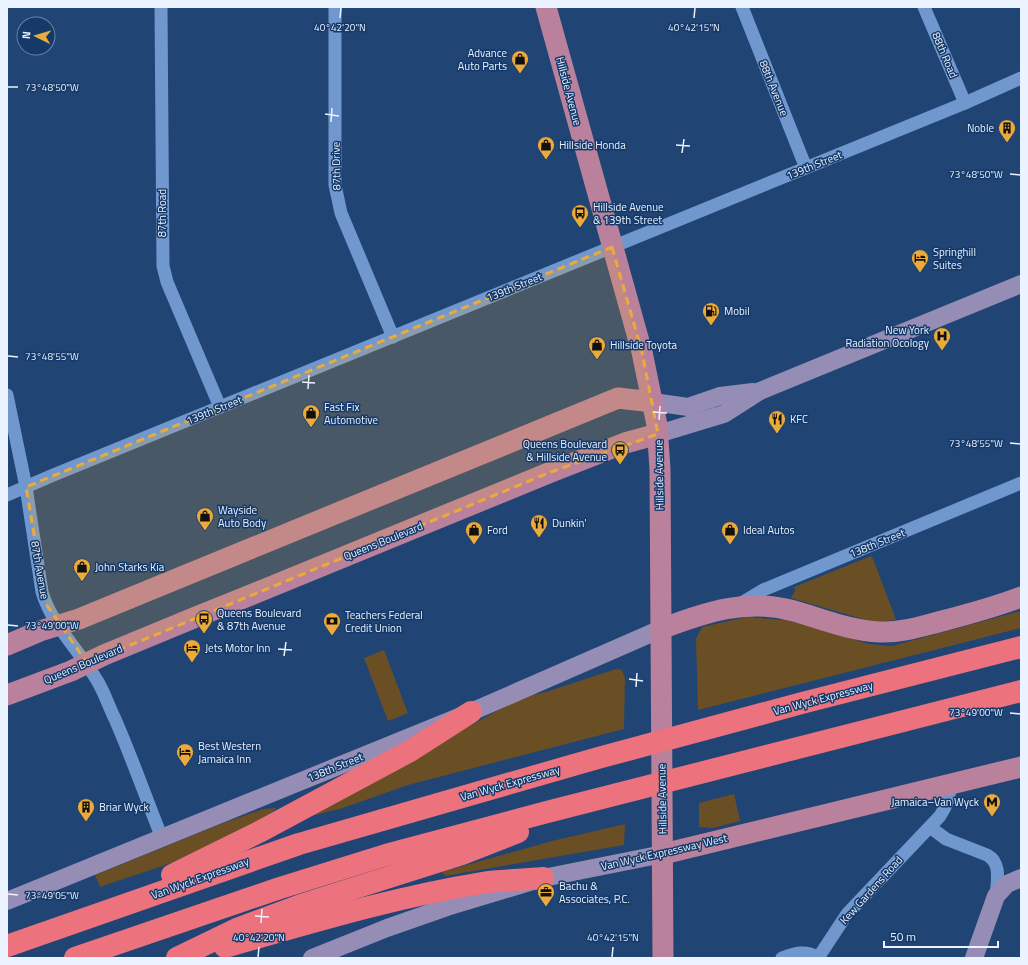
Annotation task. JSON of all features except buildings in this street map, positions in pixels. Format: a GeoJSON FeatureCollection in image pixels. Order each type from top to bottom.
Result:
{"type":"FeatureCollection","features":[{"type":"Feature","properties":{"kind":"highway","name":"Van Wyck Expressway"},"geometry":{"type":"LineString","coordinates":[[7,946],[248,861],[340,832],[606,756],[802,703],[1021,647]]}},
{"type":"Feature","properties":{"kind":"highway"},"geometry":{"type":"LineString","coordinates":[[75,958],[333,871],[439,840],[1021,691]]}},
{"type":"Feature","properties":{"kind":"highway"},"geometry":{"type":"LineString","coordinates":[[85,919],[259,832],[410,751],[471,712]]}},
{"type":"Feature","properties":{"kind":"highway"},"geometry":{"type":"LineString","coordinates":[[177,958],[239,928],[301,904],[462,854],[601,799]]}},
{"type":"Feature","properties":{"kind":"highway"},"geometry":{"type":"LineString","coordinates":[[188,958],[404,898],[483,883],[543,878]]}},
{"type":"Feature","properties":{"kind":"main road","name":"Hillside Avenue"},"geometry":{"type":"LineString","coordinates":[[546,7],[642,352],[653,402],[658,434],[660,468],[660,707],[661,818],[663,854],[663,958]]}},
{"type":"Feature","properties":{"kind":"main road","name":"Queens Boulevard"},"geometry":{"type":"LineString","coordinates":[[7,695],[71,671],[196,616],[557,470],[626,443],[724,414],[760,391],[1021,284]]}},
{"type":"Feature","properties":{"kind":"main road","name":"Queens Boulevard"},"geometry":{"type":"LineString","coordinates":[[7,645],[86,616],[618,398],[688,407],[720,396],[760,391]]}},
{"type":"Feature","properties":{"kind":"main road"},"geometry":{"type":"LineString","coordinates":[[661,628],[691,617],[734,607],[768,606],[863,630],[889,632],[911,629],[982,610],[1021,597]]}},
{"type":"Feature","properties":{"kind":"main road","name":"138th Street"},"geometry":{"type":"LineString","coordinates":[[7,901],[471,712],[661,628]]}},
{"type":"Feature","properties":{"kind":"main road","name":"Van Wyck Expressway West"},"geometry":{"type":"LineString","coordinates":[[312,958],[387,928],[447,907],[543,878],[663,854],[1021,767]]}},
{"type":"Feature","properties":{"kind":"main road"},"geometry":{"type":"LineString","coordinates":[[974,958],[996,896],[1007,884],[1021,878]]}},
{"type":"Feature","properties":{"kind":"street","name":"87th Road"},"geometry":{"type":"LineString","coordinates":[[161,7],[163,266],[167,282],[220,407]]}},
{"type":"Feature","properties":{"kind":"street","name":"87th Drive"},"geometry":{"type":"LineString","coordinates":[[335,7],[335,185],[337,199],[341,213],[393,337]]}},
{"type":"Feature","properties":{"kind":"street","name":"88th Avenue"},"geometry":{"type":"LineString","coordinates":[[742,7],[806,168]]}},
{"type":"Feature","properties":{"kind":"street","name":"88th Road"},"geometry":{"type":"LineString","coordinates":[[924,7],[965,104]]}},
{"type":"Feature","properties":{"kind":"street","name":"139th Street"},"geometry":{"type":"LineString","coordinates":[[7,495],[965,104],[1021,78]]}},
{"type":"Feature","properties":{"kind":"street","name":"87th Avenue"},"geometry":{"type":"LineString","coordinates":[[7,395],[26,487],[42,592],[46,604],[59,625],[87,663],[99,684],[121,734],[162,838]]}},
{"type":"Feature","properties":{"kind":"street","name":"138th Street"},"geometry":{"type":"LineString","coordinates":[[734,607],[763,590],[1021,483]]}},
{"type":"Feature","properties":{"kind":"street","name":"Kew Gardens Road"},"geometry":{"type":"LineString","coordinates":[[818,957],[847,914],[872,885],[940,816],[946,804],[950,785]]}},
{"type":"Feature","properties":{"kind":"street"},"geometry":{"type":"LineString","coordinates":[[930,827],[946,839],[987,855],[993,859],[997,870],[996,896]]}},
{"type":"Feature","properties":{"kind":"street"},"geometry":{"type":"LineString","coordinates":[[782,958],[801,952],[818,957]]}},
{"type":"Feature","properties":{"kind":"highlighted area"},"geometry":{"type":"Polygon","coordinates":[[[612,247],[642,352],[658,434],[551,472],[87,663],[46,604],[26,487],[612,247]]]}},
{"type":"Feature","properties":{"kind":"shaded area"},"geometry":{"type":"Polygon","coordinates":[[[871,556],[896,620],[873,622],[791,598],[795,591],[794,587],[871,556]]]}},
{"type":"Feature","properties":{"kind":"shaded area"},"geometry":{"type":"Polygon","coordinates":[[[1021,611],[1021,628],[698,710],[696,639],[702,627],[747,617],[785,620],[827,630],[868,644],[892,646],[1021,611]]]}},
{"type":"Feature","properties":{"kind":"shaded area"},"geometry":{"type":"Polygon","coordinates":[[[384,650],[408,713],[388,721],[364,658],[384,650]]]}},
{"type":"Feature","properties":{"kind":"shaded area"},"geometry":{"type":"Polygon","coordinates":[[[616,669],[622,670],[625,678],[624,729],[408,785],[343,808],[307,817],[520,698],[546,692],[616,669]]]}},
{"type":"Feature","properties":{"kind":"shaded area"},"geometry":{"type":"Polygon","coordinates":[[[734,794],[740,821],[713,828],[699,827],[699,803],[734,794]]]}},
{"type":"Feature","properties":{"kind":"shaded area"},"geometry":{"type":"Polygon","coordinates":[[[276,808],[246,828],[220,842],[177,861],[100,887],[95,875],[226,822],[263,809],[276,808]]]}},
{"type":"Feature","properties":{"kind":"shaded area"},"geometry":{"type":"Polygon","coordinates":[[[625,824],[624,845],[445,876],[442,872],[552,841],[625,824]]]}},
{"type":"Feature","properties":{"kind":"place","name":"Advance Auto Parts"},"geometry":{"type":"Point","coordinates":[520,74]}},
{"type":"Feature","properties":{"kind":"place","name":"Noble"},"geometry":{"type":"Point","coordinates":[1007,143]}},
{"type":"Feature","properties":{"kind":"place","name":"Hillside Honda"},"geometry":{"type":"Point","coordinates":[546,160]}},
{"type":"Feature","properties":{"kind":"place","name":"Hillside Avenue & 139th Street"},"geometry":{"type":"Point","coordinates":[580,228]}},
{"type":"Feature","properties":{"kind":"place","name":"Springhill Suites"},"geometry":{"type":"Point","coordinates":[920,273]}},
{"type":"Feature","properties":{"kind":"place","name":"Mobil"},"geometry":{"type":"Point","coordinates":[711,326]}},
{"type":"Feature","properties":{"kind":"place","name":"New York Radiation Ocology"},"geometry":{"type":"Point","coordinates":[942,351]}},
{"type":"Feature","properties":{"kind":"place","name":"Hillside Toyota"},"geometry":{"type":"Point","coordinates":[597,360]}},
{"type":"Feature","properties":{"kind":"place","name":"Fast Fix Automotive"},"geometry":{"type":"Point","coordinates":[311,428]}},
{"type":"Feature","properties":{"kind":"place","name":"KFC"},"geometry":{"type":"Point","coordinates":[777,434]}},
{"type":"Feature","properties":{"kind":"place","name":"Queens Boulevard & Hillside Avenue"},"geometry":{"type":"Point","coordinates":[620,465]}},
{"type":"Feature","properties":{"kind":"place","name":"Wayside Auto Body"},"geometry":{"type":"Point","coordinates":[205,531]}},
{"type":"Feature","properties":{"kind":"place","name":"Dunkin'"},"geometry":{"type":"Point","coordinates":[539,538]}},
{"type":"Feature","properties":{"kind":"place","name":"Ford"},"geometry":{"type":"Point","coordinates":[474,545]}},
{"type":"Feature","properties":{"kind":"place","name":"Ideal Autos"},"geometry":{"type":"Point","coordinates":[730,545]}},
{"type":"Feature","properties":{"kind":"place","name":"John Starks Kia"},"geometry":{"type":"Point","coordinates":[82,582]}},
{"type":"Feature","properties":{"kind":"place","name":"Queens Boulevard & 87th Avenue"},"geometry":{"type":"Point","coordinates":[204,634]}},
{"type":"Feature","properties":{"kind":"place","name":"Teachers Federal Credit Union"},"geometry":{"type":"Point","coordinates":[332,636]}},
{"type":"Feature","properties":{"kind":"place","name":"Jets Motor Inn"},"geometry":{"type":"Point","coordinates":[192,663]}},
{"type":"Feature","properties":{"kind":"place","name":"Best Western Jamaica Inn"},"geometry":{"type":"Point","coordinates":[185,767]}},
{"type":"Feature","properties":{"kind":"place","name":"Jamaica–Van Wyck"},"geometry":{"type":"Point","coordinates":[992,817]}},
{"type":"Feature","properties":{"kind":"place","name":"Briar Wyck"},"geometry":{"type":"Point","coordinates":[86,822]}},
{"type":"Feature","properties":{"kind":"place","name":"Bachu & Associates, P.C."},"geometry":{"type":"Point","coordinates":[546,907]}}]}
